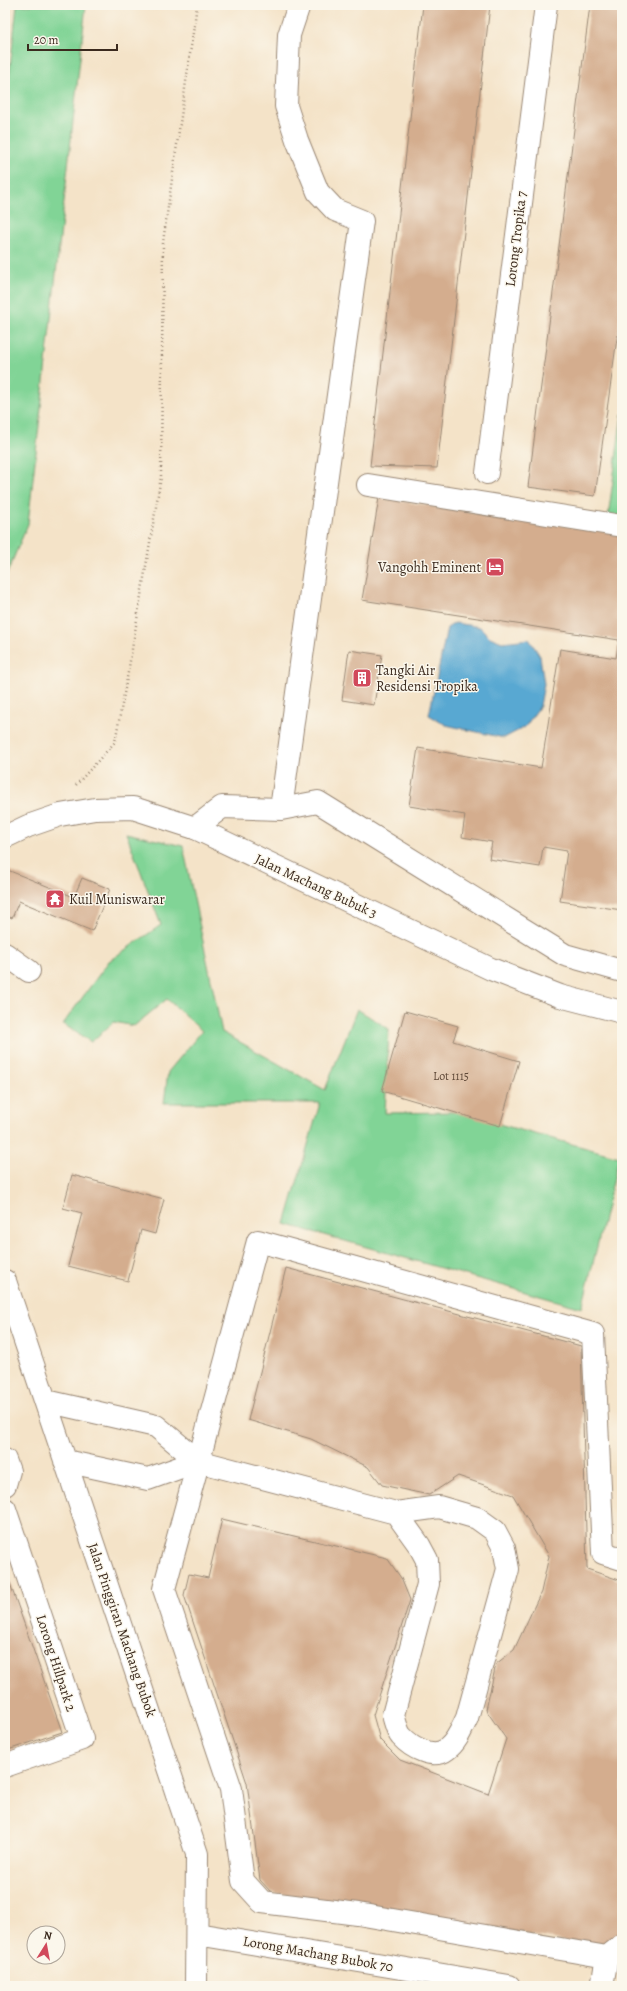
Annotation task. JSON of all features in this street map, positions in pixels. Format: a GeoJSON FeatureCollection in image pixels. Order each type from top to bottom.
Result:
{"type":"FeatureCollection","features":[{"type":"Feature","properties":{"kind":"street"},"geometry":{"type":"LineString","coordinates":[[281,808],[362,221],[335,210],[318,192],[297,140],[286,106],[290,35],[299,5]]}},
{"type":"Feature","properties":{"kind":"street","name":"Lorong Tropika 7"},"geometry":{"type":"LineString","coordinates":[[487,473],[546,5]]}},
{"type":"Feature","properties":{"kind":"street"},"geometry":{"type":"LineString","coordinates":[[368,485],[622,526]]}},
{"type":"Feature","properties":{"kind":"street"},"geometry":{"type":"LineString","coordinates":[[195,828],[222,807],[281,808],[318,802],[565,955],[622,970]]}},
{"type":"Feature","properties":{"kind":"street","name":"Jalan Machang Bubuk 3"},"geometry":{"type":"LineString","coordinates":[[5,837],[28,826],[60,815],[95,809],[133,808],[195,828],[491,969],[560,996],[622,1012]]}},
{"type":"Feature","properties":{"kind":"street"},"geometry":{"type":"LineString","coordinates":[[5,954],[29,971]]}},
{"type":"Feature","properties":{"kind":"street"},"geometry":{"type":"LineString","coordinates":[[602,1986],[615,1951],[358,1914],[262,1902],[243,1881],[232,1789],[164,1589],[258,1241],[593,1334],[603,1553],[622,1559]]}},
{"type":"Feature","properties":{"kind":"street","name":"Jalan Pinggiran Machang Bubok"},"geometry":{"type":"LineString","coordinates":[[5,1281],[197,1854],[196,1986]]}},
{"type":"Feature","properties":{"kind":"street"},"geometry":{"type":"LineString","coordinates":[[46,1401],[156,1426],[198,1461],[396,1513],[439,1506],[477,1518],[495,1531],[504,1548],[508,1568],[467,1718],[458,1736],[447,1750],[430,1754],[413,1747],[400,1735],[393,1715],[428,1584],[427,1560],[419,1545],[396,1513]]}},
{"type":"Feature","properties":{"kind":"street"},"geometry":{"type":"LineString","coordinates":[[5,1460],[9,1471],[5,1485]]}},
{"type":"Feature","properties":{"kind":"street"},"geometry":{"type":"LineString","coordinates":[[65,1461],[148,1479],[198,1461]]}},
{"type":"Feature","properties":{"kind":"street","name":"Lorong Hillpark 2"},"geometry":{"type":"LineString","coordinates":[[5,1509],[82,1739],[5,1766]]}},
{"type":"Feature","properties":{"kind":"street","name":"Lorong Machang Bubok 70"},"geometry":{"type":"LineString","coordinates":[[197,1934],[509,1986]]}},
{"type":"Feature","properties":{"kind":"path"},"geometry":{"type":"LineString","coordinates":[[71,790],[115,742],[161,477],[163,242],[197,5]]}},
{"type":"Feature","properties":{"kind":"green space"},"geometry":{"type":"Polygon","coordinates":[[[17,5],[86,5],[28,524],[5,578],[5,113],[17,5]]]}},
{"type":"Feature","properties":{"kind":"green space"},"geometry":{"type":"Polygon","coordinates":[[[622,414],[622,519],[608,517],[622,414]]]}},
{"type":"Feature","properties":{"kind":"green space"},"geometry":{"type":"Polygon","coordinates":[[[126,833],[183,846],[222,1032],[325,1090],[357,1009],[389,1029],[385,1113],[455,1112],[619,1157],[582,1308],[285,1224],[320,1103],[164,1103],[168,1072],[202,1031],[167,999],[134,1026],[114,1022],[91,1042],[63,1024],[109,961],[161,925],[126,833]]]}},
{"type":"Feature","properties":{"kind":"water"},"geometry":{"type":"Polygon","coordinates":[[[455,623],[480,627],[490,637],[502,642],[529,639],[540,656],[544,684],[540,706],[525,727],[504,738],[446,725],[429,715],[447,628],[455,623]]]}},
{"type":"Feature","properties":{"kind":"building"},"geometry":{"type":"Polygon","coordinates":[[[423,5],[490,5],[437,468],[370,466],[423,5]]]}},
{"type":"Feature","properties":{"kind":"building"},"geometry":{"type":"Polygon","coordinates":[[[590,5],[622,5],[622,302],[595,496],[528,487],[590,5]]]}},
{"type":"Feature","properties":{"kind":"building"},"geometry":{"type":"Polygon","coordinates":[[[379,498],[622,534],[622,910],[560,901],[567,851],[543,847],[540,867],[489,859],[492,842],[462,837],[465,815],[409,806],[418,748],[541,768],[560,649],[616,658],[619,640],[362,600],[379,498]]]}},
{"type":"Feature","properties":{"kind":"building","name":"Tangki Air Residensi Tropika"},"geometry":{"type":"Polygon","coordinates":[[[349,650],[382,655],[374,705],[342,700],[349,650]]]}},
{"type":"Feature","properties":{"kind":"building","name":"Kuil Muniswarar"},"geometry":{"type":"Polygon","coordinates":[[[5,869],[74,897],[82,878],[110,889],[92,931],[19,901],[12,918],[5,915],[5,869]]]}},
{"type":"Feature","properties":{"kind":"building"},"geometry":{"type":"Polygon","coordinates":[[[405,1011],[458,1026],[453,1041],[519,1061],[500,1126],[382,1091],[405,1011]]]}},
{"type":"Feature","properties":{"kind":"building"},"geometry":{"type":"Polygon","coordinates":[[[72,1175],[164,1199],[155,1234],[141,1230],[128,1281],[68,1266],[82,1213],[63,1208],[72,1175]]]}},
{"type":"Feature","properties":{"kind":"building"},"geometry":{"type":"Polygon","coordinates":[[[286,1268],[581,1346],[587,1569],[622,1581],[622,1928],[619,1938],[607,1948],[271,1892],[260,1880],[247,1783],[184,1595],[189,1574],[208,1578],[222,1519],[387,1558],[401,1578],[410,1600],[373,1715],[380,1740],[400,1760],[488,1794],[506,1739],[486,1710],[496,1664],[514,1650],[541,1592],[549,1556],[513,1495],[458,1476],[429,1495],[382,1485],[368,1467],[311,1439],[248,1420],[286,1268]]]}},
{"type":"Feature","properties":{"kind":"building"},"geometry":{"type":"Polygon","coordinates":[[[5,1569],[62,1732],[5,1751],[5,1569]]]}},
{"type":"Feature","properties":{"kind":"place","name":"Vangohh Eminent"},"geometry":{"type":"Point","coordinates":[495,567]}},
{"type":"Feature","properties":{"kind":"place","name":"Tangki Air Residensi Tropika"},"geometry":{"type":"Point","coordinates":[362,678]}},
{"type":"Feature","properties":{"kind":"place","name":"Kuil Muniswarar"},"geometry":{"type":"Point","coordinates":[55,899]}}]}
